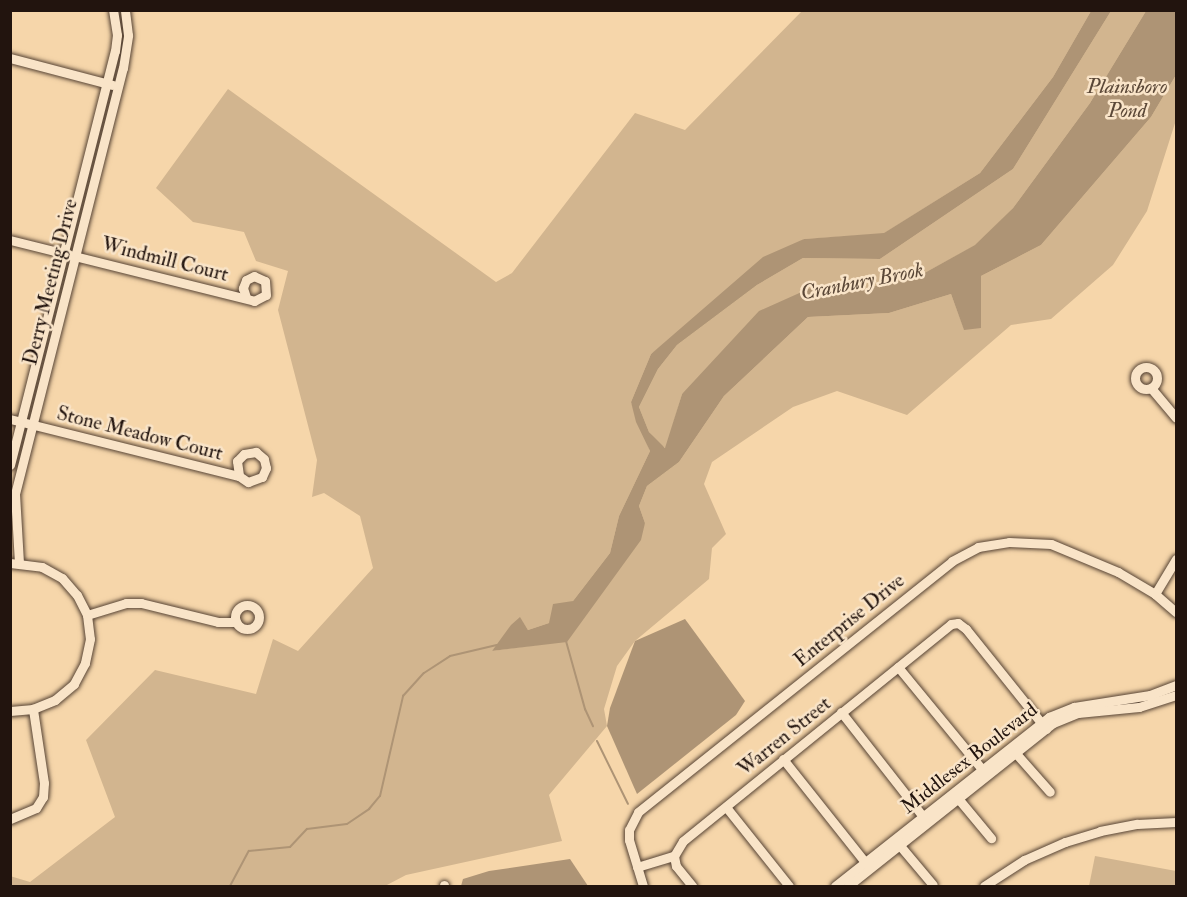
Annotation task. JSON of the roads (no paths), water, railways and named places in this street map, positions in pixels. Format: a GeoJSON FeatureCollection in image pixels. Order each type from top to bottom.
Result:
{"type":"FeatureCollection","features":[{"type":"Feature","properties":{"kind":"street","name":"Derry Meeting Drive"},"geometry":{"type":"LineString","coordinates":[[10,465],[107,84],[116,43],[113,10]]}},
{"type":"Feature","properties":{"kind":"street","name":"Derry Meeting Drive"},"geometry":{"type":"LineString","coordinates":[[15,563],[15,494],[118,86],[126,49],[125,10]]}},
{"type":"Feature","properties":{"kind":"street"},"geometry":{"type":"LineString","coordinates":[[10,58],[118,86]]}},
{"type":"Feature","properties":{"kind":"street","name":"Windmill Court"},"geometry":{"type":"LineString","coordinates":[[10,240],[246,297]]}},
{"type":"Feature","properties":{"kind":"street"},"geometry":{"type":"LineString","coordinates":[[1151,388],[1176,418]]}},
{"type":"Feature","properties":{"kind":"street","name":"Stone Meadow Court"},"geometry":{"type":"LineString","coordinates":[[10,419],[239,476]]}},
{"type":"Feature","properties":{"kind":"street","name":"Enterprise Drive"},"geometry":{"type":"LineString","coordinates":[[643,886],[629,830],[638,812],[952,561],[978,547],[1009,542],[1051,544],[1118,572],[1155,594],[1176,612]]}},
{"type":"Feature","properties":{"kind":"street"},"geometry":{"type":"LineString","coordinates":[[1155,594],[1176,559]]}},
{"type":"Feature","properties":{"kind":"street"},"geometry":{"type":"LineString","coordinates":[[10,711],[33,709],[56,700],[78,677],[86,663],[90,639],[87,615],[77,595],[62,578],[42,567],[15,563]]}},
{"type":"Feature","properties":{"kind":"street"},"geometry":{"type":"LineString","coordinates":[[87,615],[126,603],[141,603],[218,622],[236,622]]}},
{"type":"Feature","properties":{"kind":"street","name":"Warren Street"},"geometry":{"type":"LineString","coordinates":[[674,856],[683,841],[951,624],[958,623],[966,629],[1043,726]]}},
{"type":"Feature","properties":{"kind":"street"},"geometry":{"type":"LineString","coordinates":[[898,667],[985,773]]}},
{"type":"Feature","properties":{"kind":"street","name":"Middlesex Boulevard"},"geometry":{"type":"LineString","coordinates":[[848,886],[868,866],[1059,711],[1150,695],[1176,685]]}},
{"type":"Feature","properties":{"kind":"street","name":"Middlesex Boulevard"},"geometry":{"type":"LineString","coordinates":[[1043,726],[1078,713],[1139,707],[1176,695]]}},
{"type":"Feature","properties":{"kind":"street"},"geometry":{"type":"LineString","coordinates":[[10,819],[36,808],[43,797],[44,783],[33,709]]}},
{"type":"Feature","properties":{"kind":"street"},"geometry":{"type":"LineString","coordinates":[[841,712],[925,819]]}},
{"type":"Feature","properties":{"kind":"street"},"geometry":{"type":"LineString","coordinates":[[1013,750],[1050,792]]}},
{"type":"Feature","properties":{"kind":"street"},"geometry":{"type":"LineString","coordinates":[[783,759],[868,866]]}},
{"type":"Feature","properties":{"kind":"street"},"geometry":{"type":"LineString","coordinates":[[956,795],[991,838]]}},
{"type":"Feature","properties":{"kind":"street"},"geometry":{"type":"LineString","coordinates":[[726,807],[789,886]]}},
{"type":"Feature","properties":{"kind":"street"},"geometry":{"type":"LineString","coordinates":[[984,886],[1024,860],[1065,842],[1109,829],[1176,822]]}},
{"type":"Feature","properties":{"kind":"street"},"geometry":{"type":"LineString","coordinates":[[897,842],[933,885]]}},
{"type":"Feature","properties":{"kind":"street"},"geometry":{"type":"LineString","coordinates":[[637,867],[674,856],[675,866],[692,886]]}},
{"type":"Feature","properties":{"kind":"street","name":"Middlesex Boulevard"},"geometry":{"type":"LineString","coordinates":[[835,886],[868,866]]}},
{"type":"Feature","properties":{"kind":"water","name":"Plainsboro Pond"},"geometry":{"type":"Polygon","coordinates":[[[1091,11],[1111,11],[1013,169],[880,259],[803,258],[757,285],[677,345],[658,369],[639,407],[649,432],[665,448],[682,394],[759,311],[815,286],[841,285],[849,292],[919,276],[975,245],[1013,208],[1090,103],[1146,11],[1176,11],[1176,75],[1151,117],[1041,245],[981,276],[981,328],[964,330],[951,294],[889,313],[808,317],[724,396],[679,462],[647,486],[639,506],[645,523],[641,540],[567,642],[492,651],[511,625],[520,617],[528,630],[549,623],[553,604],[573,601],[610,553],[619,516],[650,451],[636,422],[631,402],[651,354],[763,257],[804,239],[884,233],[980,173],[1053,77],[1091,11]]]}},
{"type":"Feature","properties":{"kind":"water"},"geometry":{"type":"Polygon","coordinates":[[[685,619],[745,701],[736,715],[637,794],[607,726],[610,708],[635,641],[685,619]]]}},
{"type":"Feature","properties":{"kind":"water"},"geometry":{"type":"Polygon","coordinates":[[[570,859],[588,886],[461,886],[463,879],[489,871],[570,859]]]}},
{"type":"Feature","properties":{"kind":"waterway"},"geometry":{"type":"LineString","coordinates":[[566,641],[585,709],[593,726]]}},
{"type":"Feature","properties":{"kind":"waterway","name":"Cranbury Brook"},"geometry":{"type":"LineString","coordinates":[[230,886],[249,851],[290,847],[307,829],[347,824],[369,809],[380,796],[403,696],[424,673],[450,656],[497,645]]}},
{"type":"Feature","properties":{"kind":"waterway"},"geometry":{"type":"LineString","coordinates":[[597,741],[628,804]]}}]}
